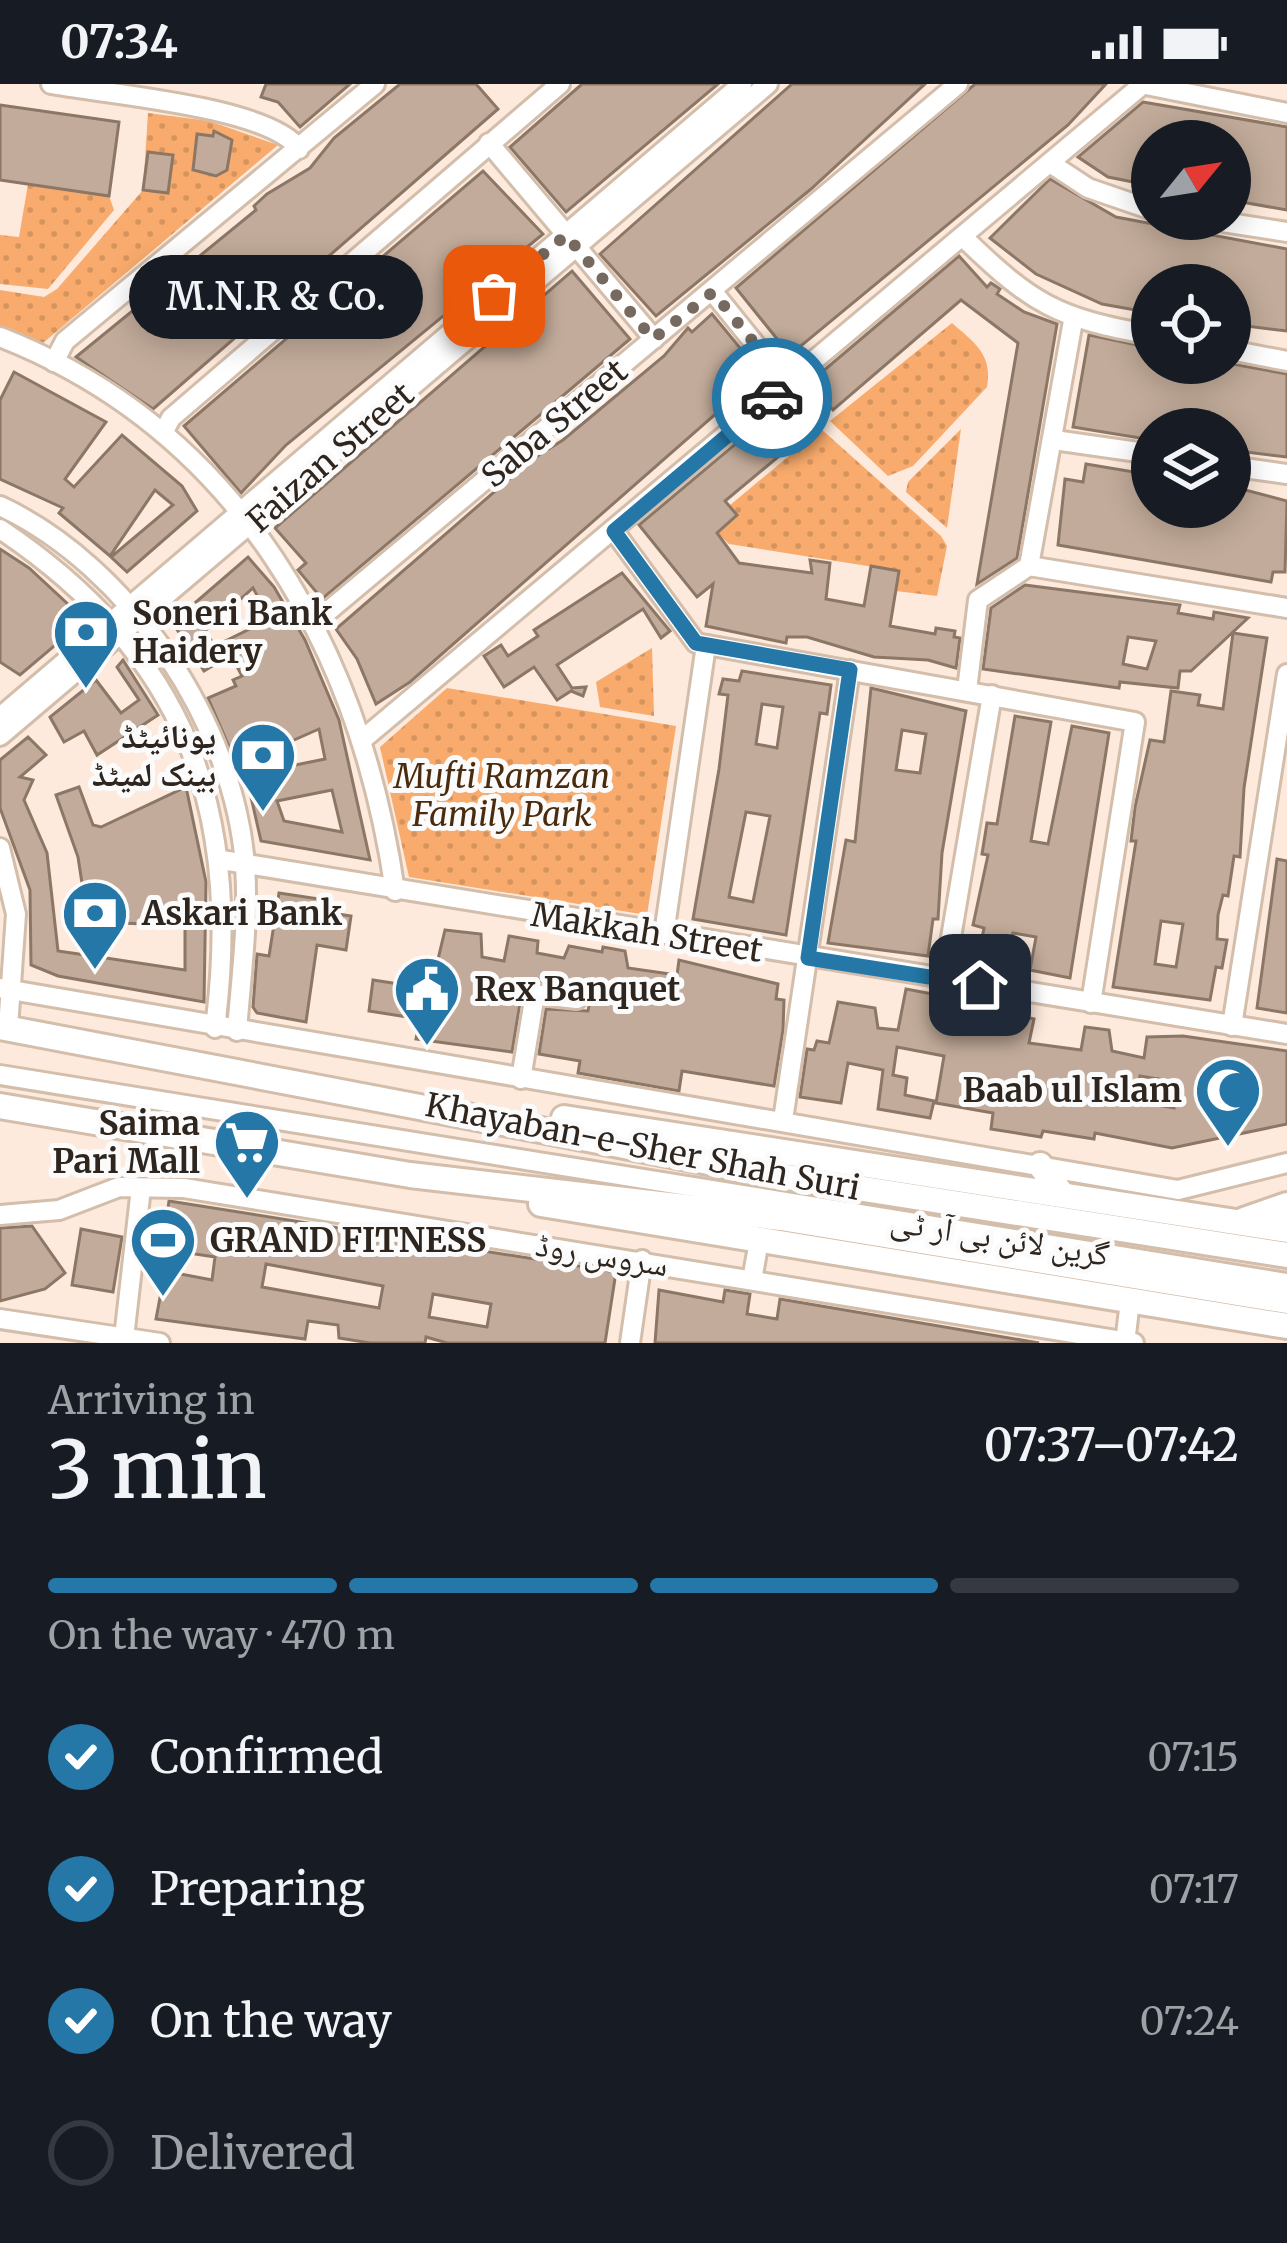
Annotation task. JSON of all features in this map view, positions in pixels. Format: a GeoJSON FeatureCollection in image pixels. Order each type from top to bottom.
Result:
{"type":"FeatureCollection","features":[{"type":"Feature","properties":{"kind":"main road","name":"Khayaban-e-Sher Shah Suri"},"geometry":{"type":"LineString","coordinates":[[4,1027],[787,1177],[1287,1255]]}},
{"type":"Feature","properties":{"kind":"main road"},"geometry":{"type":"LineString","coordinates":[[418,1103],[607,1123],[1287,1230]]}},
{"type":"Feature","properties":{"kind":"main road","name":"Khayaban-e-Sher Shah Suri"},"geometry":{"type":"LineString","coordinates":[[0,1106],[410,1175],[784,1211],[1287,1300]]}},
{"type":"Feature","properties":{"kind":"main road"},"geometry":{"type":"LineString","coordinates":[[1040,1165],[1062,1194]]}},
{"type":"Feature","properties":{"kind":"main road"},"geometry":{"type":"LineString","coordinates":[[410,1175],[596,1216],[1287,1326]]}},
{"type":"Feature","properties":{"kind":"main road"},"geometry":{"type":"LineString","coordinates":[[1236,1222],[1287,1205]]}},
{"type":"Feature","properties":{"kind":"main road"},"geometry":{"type":"LineString","coordinates":[[1236,1318],[1262,1343]]}},
{"type":"Feature","properties":{"kind":"street"},"geometry":{"type":"LineString","coordinates":[[51,84],[251,117],[289,134],[299,149]]}},
{"type":"Feature","properties":{"kind":"street"},"geometry":{"type":"LineString","coordinates":[[54,362],[64,341],[375,84]]}},
{"type":"Feature","properties":{"kind":"street","name":"Faizan Street"},"geometry":{"type":"LineString","coordinates":[[572,241],[742,84]]}},
{"type":"Feature","properties":{"kind":"street","name":"Faizan Street"},"geometry":{"type":"LineString","coordinates":[[0,717],[134,613],[572,241],[768,84]]}},
{"type":"Feature","properties":{"kind":"street","name":"Saba Street"},"geometry":{"type":"LineString","coordinates":[[314,623],[958,84]]}},
{"type":"Feature","properties":{"kind":"street"},"geometry":{"type":"LineString","coordinates":[[362,740],[1142,84],[1287,113]]}},
{"type":"Feature","properties":{"kind":"street"},"geometry":{"type":"LineString","coordinates":[[1254,84],[1254,106]]}},
{"type":"Feature","properties":{"kind":"street"},"geometry":{"type":"LineString","coordinates":[[163,433],[171,418],[547,88]]}},
{"type":"Feature","properties":{"kind":"street"},"geometry":{"type":"LineString","coordinates":[[489,143],[653,339]]}},
{"type":"Feature","properties":{"kind":"street"},"geometry":{"type":"LineString","coordinates":[[1050,163],[1088,188],[1131,203]]}},
{"type":"Feature","properties":{"kind":"street"},"geometry":{"type":"LineString","coordinates":[[1251,226],[1287,232]]}},
{"type":"Feature","properties":{"kind":"street"},"geometry":{"type":"LineString","coordinates":[[963,237],[1010,284],[1073,321],[1131,331]]}},
{"type":"Feature","properties":{"kind":"street"},"geometry":{"type":"LineString","coordinates":[[713,292],[788,385]]}},
{"type":"Feature","properties":{"kind":"street"},"geometry":{"type":"LineString","coordinates":[[1029,566],[1073,321]]}},
{"type":"Feature","properties":{"kind":"street"},"geometry":{"type":"LineString","coordinates":[[0,337],[54,362],[163,433],[278,557],[314,623],[362,740],[384,817],[395,891]]}},
{"type":"Feature","properties":{"kind":"street"},"geometry":{"type":"LineString","coordinates":[[1251,354],[1287,361]]}},
{"type":"Feature","properties":{"kind":"street"},"geometry":{"type":"LineString","coordinates":[[1054,440],[1131,451]]}},
{"type":"Feature","properties":{"kind":"street"},"geometry":{"type":"LineString","coordinates":[[1251,469],[1287,474]]}},
{"type":"Feature","properties":{"kind":"street"},"geometry":{"type":"LineString","coordinates":[[0,506],[75,557],[134,613],[172,665],[210,738],[245,864],[236,1031]]}},
{"type":"Feature","properties":{"kind":"street"},"geometry":{"type":"LineString","coordinates":[[0,529],[53,565],[117,627],[147,666],[188,742],[222,860],[226,944],[215,1028]]}},
{"type":"Feature","properties":{"kind":"street"},"geometry":{"type":"LineString","coordinates":[[614,531],[696,643],[1135,722],[1091,1003]]}},
{"type":"Feature","properties":{"kind":"street"},"geometry":{"type":"LineString","coordinates":[[967,690],[978,600],[1029,566],[1287,608]]}},
{"type":"Feature","properties":{"kind":"street","name":"Faizan Street"},"geometry":{"type":"LineString","coordinates":[[0,736],[117,627]]}},
{"type":"Feature","properties":{"kind":"street"},"geometry":{"type":"LineString","coordinates":[[664,934],[706,645]]}},
{"type":"Feature","properties":{"kind":"street"},"geometry":{"type":"LineString","coordinates":[[783,1120],[850,670]]}},
{"type":"Feature","properties":{"kind":"street"},"geometry":{"type":"LineString","coordinates":[[1232,1026],[1283,724],[1287,674]]}},
{"type":"Feature","properties":{"kind":"street"},"geometry":{"type":"LineString","coordinates":[[944,979],[992,695]]}},
{"type":"Feature","properties":{"kind":"street"},"geometry":{"type":"LineString","coordinates":[[0,848],[16,914],[4,1027]]}},
{"type":"Feature","properties":{"kind":"street","name":"Makkah Street"},"geometry":{"type":"LineString","coordinates":[[222,860],[1287,1034]]}},
{"type":"Feature","properties":{"kind":"street"},"geometry":{"type":"LineString","coordinates":[[7,990],[1178,1190],[1287,1163]]}},
{"type":"Feature","properties":{"kind":"street"},"geometry":{"type":"LineString","coordinates":[[521,1079],[534,1000],[541,995],[577,999]]}},
{"type":"Feature","properties":{"kind":"street","name":"گرین لائن بی آر ٹی"},"geometry":{"type":"LineString","coordinates":[[0,1076],[784,1211],[1287,1283]]}},
{"type":"Feature","properties":{"kind":"street","name":"سروس روڈ"},"geometry":{"type":"LineString","coordinates":[[0,1215],[58,1210],[119,1187],[184,1188],[1128,1342]]}},
{"type":"Feature","properties":{"kind":"street"},"geometry":{"type":"LineString","coordinates":[[124,1338],[141,1188]]}},
{"type":"Feature","properties":{"kind":"street"},"geometry":{"type":"LineString","coordinates":[[752,1280],[759,1241]]}},
{"type":"Feature","properties":{"kind":"street"},"geometry":{"type":"LineString","coordinates":[[630,1343],[642,1260]]}},
{"type":"Feature","properties":{"kind":"street"},"geometry":{"type":"LineString","coordinates":[[1128,1342],[1130,1301]]}},
{"type":"Feature","properties":{"kind":"street"},"geometry":{"type":"LineString","coordinates":[[0,1319],[160,1343]]}},
{"type":"Feature","properties":{"kind":"green space"},"geometry":{"type":"Polygon","coordinates":[[[148,113],[209,121],[278,145],[43,343],[0,328],[0,290],[44,297],[57,289],[143,190],[148,113]]]}},
{"type":"Feature","properties":{"kind":"green space"},"geometry":{"type":"Polygon","coordinates":[[[28,184],[109,196],[114,210],[48,289],[0,284],[0,235],[19,237],[28,184]]]}},
{"type":"Feature","properties":{"kind":"green space"},"geometry":{"type":"Polygon","coordinates":[[[952,323],[985,358],[987,387],[913,466],[888,476],[830,421],[952,323]]]}},
{"type":"Feature","properties":{"kind":"green space"},"geometry":{"type":"Polygon","coordinates":[[[821,429],[941,536],[947,546],[937,596],[896,591],[899,571],[729,544],[717,533],[737,515],[729,506],[821,429]]]}},
{"type":"Feature","properties":{"kind":"green space"},"geometry":{"type":"Polygon","coordinates":[[[961,429],[947,528],[906,492],[908,482],[961,429]]]}},
{"type":"Feature","properties":{"kind":"green space"},"geometry":{"type":"Polygon","coordinates":[[[652,648],[654,716],[600,707],[596,682],[652,648]]]}},
{"type":"Feature","properties":{"kind":"green space","name":"Mufti Ramzan Family Park"},"geometry":{"type":"Polygon","coordinates":[[[447,688],[676,726],[647,915],[409,877],[380,747],[447,688]]]}},
{"type":"Feature","properties":{"kind":"building"},"geometry":{"type":"Polygon","coordinates":[[[266,84],[350,84],[300,127],[278,102],[261,97],[266,84]]]}},
{"type":"Feature","properties":{"kind":"building"},"geometry":{"type":"Polygon","coordinates":[[[400,84],[476,84],[498,109],[153,409],[76,357],[256,210],[254,206],[267,194],[310,168],[334,138],[400,84]]]}},
{"type":"Feature","properties":{"kind":"building"},"geometry":{"type":"Polygon","coordinates":[[[582,84],[718,84],[566,212],[510,147],[582,84]]]}},
{"type":"Feature","properties":{"kind":"building"},"geometry":{"type":"Polygon","coordinates":[[[792,84],[925,84],[811,189],[656,316],[600,254],[792,84]]]}},
{"type":"Feature","properties":{"kind":"building"},"geometry":{"type":"Polygon","coordinates":[[[975,84],[1106,84],[1068,125],[790,355],[736,288],[975,84]]]}},
{"type":"Feature","properties":{"kind":"building"},"geometry":{"type":"Polygon","coordinates":[[[1143,102],[1247,120],[1131,120],[1131,182],[1108,177],[1078,157],[1143,102]]]}},
{"type":"Feature","properties":{"kind":"building"},"geometry":{"type":"Polygon","coordinates":[[[0,105],[119,122],[109,196],[0,180],[0,105]]]}},
{"type":"Feature","properties":{"kind":"building"},"geometry":{"type":"Polygon","coordinates":[[[1251,121],[1287,127],[1287,210],[1251,204],[1251,121]]]}},
{"type":"Feature","properties":{"kind":"building"},"geometry":{"type":"Polygon","coordinates":[[[214,131],[232,140],[227,170],[216,176],[193,170],[197,134],[213,136],[214,131]]]}},
{"type":"Feature","properties":{"kind":"building"},"geometry":{"type":"Polygon","coordinates":[[[148,152],[173,155],[168,193],[143,190],[148,152]]]}},
{"type":"Feature","properties":{"kind":"building"},"geometry":{"type":"Polygon","coordinates":[[[483,171],[543,234],[286,445],[241,493],[184,426],[483,171]]]}},
{"type":"Feature","properties":{"kind":"building"},"geometry":{"type":"Polygon","coordinates":[[[1050,179],[1116,217],[1131,220],[1131,240],[1239,240],[1287,249],[1287,331],[1251,327],[1251,264],[1131,264],[1131,309],[1102,304],[1036,274],[990,238],[1050,179]]]}},
{"type":"Feature","properties":{"kind":"building"},"geometry":{"type":"Polygon","coordinates":[[[959,256],[987,287],[991,283],[1000,289],[997,294],[1024,312],[1057,324],[1017,558],[977,584],[1018,343],[961,300],[833,410],[809,383],[959,256]]]}},
{"type":"Feature","properties":{"kind":"building"},"geometry":{"type":"Polygon","coordinates":[[[572,271],[630,339],[322,599],[298,570],[306,563],[275,528],[572,271]]]}},
{"type":"Feature","properties":{"kind":"building"},"geometry":{"type":"Polygon","coordinates":[[[712,314],[765,378],[732,407],[728,403],[410,682],[376,704],[357,659],[336,629],[531,460],[563,440],[664,356],[688,328],[692,332],[712,314]]]}},
{"type":"Feature","properties":{"kind":"building"},"geometry":{"type":"Polygon","coordinates":[[[1089,335],[1131,344],[1131,384],[1251,384],[1251,367],[1287,374],[1287,457],[1251,453],[1251,408],[1131,408],[1131,437],[1073,427],[1089,335]]]}},
{"type":"Feature","properties":{"kind":"building"},"geometry":{"type":"Polygon","coordinates":[[[14,372],[106,422],[65,479],[74,487],[122,435],[182,486],[197,511],[127,572],[111,557],[173,505],[155,490],[110,556],[59,513],[63,508],[0,479],[0,400],[14,372]]]}},
{"type":"Feature","properties":{"kind":"building"},"geometry":{"type":"Polygon","coordinates":[[[789,399],[814,427],[725,501],[737,515],[717,533],[739,563],[812,573],[810,560],[830,563],[826,599],[864,606],[871,566],[899,571],[890,626],[935,634],[936,628],[955,631],[954,637],[960,638],[956,668],[928,660],[874,657],[807,637],[787,637],[786,643],[706,626],[713,584],[697,597],[639,525],[789,399]]]}},
{"type":"Feature","properties":{"kind":"building"},"geometry":{"type":"Polygon","coordinates":[[[1086,464],[1131,472],[1131,528],[1251,528],[1251,492],[1287,501],[1285,572],[1273,572],[1271,582],[1058,545],[1065,479],[1083,482],[1086,464]]]}},
{"type":"Feature","properties":{"kind":"building"},"geometry":{"type":"Polygon","coordinates":[[[0,549],[29,568],[85,620],[20,675],[0,662],[0,549]]]}},
{"type":"Feature","properties":{"kind":"building"},"geometry":{"type":"Polygon","coordinates":[[[248,557],[274,587],[305,640],[339,720],[370,860],[261,841],[246,775],[325,759],[319,729],[237,765],[208,698],[236,686],[233,680],[242,676],[231,655],[204,671],[176,628],[203,611],[196,602],[248,557]],[[253,588],[205,631],[215,646],[270,619],[253,588]],[[332,790],[277,801],[284,821],[342,832],[332,790]]]}},
{"type":"Feature","properties":{"kind":"building"},"geometry":{"type":"Polygon","coordinates":[[[622,573],[670,631],[661,638],[643,609],[557,665],[572,688],[586,687],[583,696],[571,691],[557,700],[534,667],[504,687],[484,656],[501,645],[508,656],[538,636],[534,630],[622,573]]]}},
{"type":"Feature","properties":{"kind":"building"},"geometry":{"type":"Polygon","coordinates":[[[1025,585],[1180,605],[1178,613],[1213,619],[1214,612],[1248,618],[1191,671],[1180,671],[1178,688],[1120,682],[1119,688],[983,669],[991,608],[1025,585]],[[1128,637],[1123,664],[1147,669],[1156,641],[1128,637]]]}},
{"type":"Feature","properties":{"kind":"building"},"geometry":{"type":"Polygon","coordinates":[[[1233,633],[1267,638],[1244,788],[1240,857],[1234,856],[1228,896],[1223,895],[1218,915],[1217,939],[1227,940],[1210,1000],[1113,987],[1136,841],[1131,841],[1135,807],[1150,740],[1164,742],[1171,691],[1200,695],[1198,705],[1223,709],[1233,633]],[[1161,921],[1155,964],[1176,967],[1183,924],[1161,921]]]}},
{"type":"Feature","properties":{"kind":"building"},"geometry":{"type":"Polygon","coordinates":[[[123,660],[158,715],[97,755],[84,731],[64,742],[50,717],[96,680],[121,713],[139,700],[117,667],[123,660]]]}},
{"type":"Feature","properties":{"kind":"building"},"geometry":{"type":"Polygon","coordinates":[[[742,671],[831,685],[827,714],[820,713],[786,935],[693,919],[728,695],[719,694],[723,679],[739,681],[742,671]],[[762,704],[756,744],[777,748],[783,707],[762,704]],[[746,812],[729,897],[753,902],[770,816],[746,812]]]}},
{"type":"Feature","properties":{"kind":"building"},"geometry":{"type":"Polygon","coordinates":[[[871,688],[966,711],[942,853],[938,919],[933,919],[928,956],[828,943],[846,840],[855,842],[871,688]],[[902,730],[896,770],[920,773],[926,734],[902,730]]]}},
{"type":"Feature","properties":{"kind":"building"},"geometry":{"type":"Polygon","coordinates":[[[1015,716],[1051,722],[1031,841],[1048,844],[1072,726],[1109,733],[1070,978],[1030,970],[1036,937],[1013,933],[1007,968],[977,963],[984,928],[973,925],[988,855],[982,854],[987,823],[997,824],[1015,716]]]}},
{"type":"Feature","properties":{"kind":"building"},"geometry":{"type":"Polygon","coordinates":[[[28,737],[46,755],[20,777],[33,780],[24,800],[47,853],[58,951],[85,955],[95,969],[93,956],[185,970],[185,926],[123,923],[122,911],[87,916],[78,857],[56,795],[79,787],[93,825],[101,827],[186,787],[206,882],[204,1002],[58,976],[31,965],[30,890],[0,808],[0,760],[28,737]]]}},
{"type":"Feature","properties":{"kind":"building"},"geometry":{"type":"Polygon","coordinates":[[[1277,859],[1287,861],[1287,1013],[1257,1008],[1277,859]]]}},
{"type":"Feature","properties":{"kind":"building"},"geometry":{"type":"Polygon","coordinates":[[[279,893],[319,899],[318,911],[351,916],[346,950],[317,945],[306,1022],[257,1013],[253,1007],[257,954],[269,956],[279,893]]]}},
{"type":"Feature","properties":{"kind":"building"},"geometry":{"type":"Polygon","coordinates":[[[445,930],[481,934],[482,957],[504,961],[509,936],[538,941],[537,953],[564,958],[569,946],[602,952],[603,947],[625,951],[628,968],[677,975],[679,960],[778,984],[776,999],[784,1000],[783,1030],[774,1086],[682,1071],[679,1091],[578,1073],[580,1061],[539,1054],[546,1009],[588,1011],[592,990],[578,986],[534,980],[521,997],[512,1052],[416,1039],[420,1019],[369,1011],[373,980],[425,988],[427,975],[434,976],[445,930]]]}},
{"type":"Feature","properties":{"kind":"building"},"geometry":{"type":"Polygon","coordinates":[[[906,989],[975,1002],[972,1014],[978,1020],[1008,1026],[1011,1014],[1034,1019],[1029,1043],[1081,1050],[1085,1027],[1109,1030],[1112,1051],[1144,1058],[1147,1037],[1183,1036],[1287,1051],[1287,1124],[1172,1148],[1095,1133],[1094,1139],[1043,1131],[1041,1137],[991,1129],[993,1113],[936,1103],[944,1056],[897,1047],[893,1075],[907,1078],[905,1095],[934,1101],[930,1118],[878,1109],[883,1070],[848,1063],[841,1103],[800,1097],[807,1049],[814,1050],[817,1041],[829,1043],[838,1002],[875,1008],[878,1028],[898,1030],[906,989]],[[1140,1076],[1135,1101],[1174,1108],[1177,1082],[1140,1076]]]}},
{"type":"Feature","properties":{"kind":"building"},"geometry":{"type":"Polygon","coordinates":[[[169,1201],[616,1272],[605,1343],[447,1343],[426,1337],[425,1343],[370,1343],[339,1338],[338,1325],[308,1321],[305,1339],[156,1319],[165,1271],[212,1280],[215,1257],[162,1249],[169,1201]],[[266,1264],[262,1287],[379,1308],[383,1286],[266,1264]],[[433,1294],[429,1317],[487,1327],[491,1304],[433,1294]]]}},
{"type":"Feature","properties":{"kind":"building"},"geometry":{"type":"Polygon","coordinates":[[[32,1226],[65,1273],[45,1289],[0,1301],[0,1228],[32,1226]]]}},
{"type":"Feature","properties":{"kind":"building"},"geometry":{"type":"Polygon","coordinates":[[[81,1229],[122,1237],[113,1292],[72,1285],[81,1229]]]}},
{"type":"Feature","properties":{"kind":"building"},"geometry":{"type":"Polygon","coordinates":[[[659,1290],[723,1302],[725,1290],[750,1294],[747,1314],[777,1319],[780,1299],[1039,1343],[655,1343],[659,1290]]]}},
{"type":"Feature","properties":{"kind":"way so far"},"geometry":{"type":"LineString","coordinates":[[494,296],[566,235],[653,339],[713,292],[788,385],[772,398]]}},
{"type":"Feature","properties":{"kind":"place","name":"M.N.R & Co."},"geometry":{"type":"Point","coordinates":[494,296]}},
{"type":"Feature","properties":{"kind":"place","name":"Soneri Bank Haidery"},"geometry":{"type":"Point","coordinates":[86,691]}},
{"type":"Feature","properties":{"kind":"place","name":"یونائیٹڈ بینک لمیٹڈ"},"geometry":{"type":"Point","coordinates":[263,814]}},
{"type":"Feature","properties":{"kind":"place","name":"Askari Bank"},"geometry":{"type":"Point","coordinates":[95,972]}},
{"type":"Feature","properties":{"kind":"place","name":"Rex Banquet"},"geometry":{"type":"Point","coordinates":[427,1048]}},
{"type":"Feature","properties":{"kind":"place","name":"Baab ul Islam"},"geometry":{"type":"Point","coordinates":[1228,1149]}},
{"type":"Feature","properties":{"kind":"place","name":"Saima Pari Mall"},"geometry":{"type":"Point","coordinates":[247,1201]}},
{"type":"Feature","properties":{"kind":"place","name":"GRAND FITNESS"},"geometry":{"type":"Point","coordinates":[163,1299]}},
{"type":"Feature","properties":{"kind":"route"},"geometry":{"type":"LineString","coordinates":[[772,398],[614,531],[696,643],[850,670],[808,958],[980,985]]}}]}
